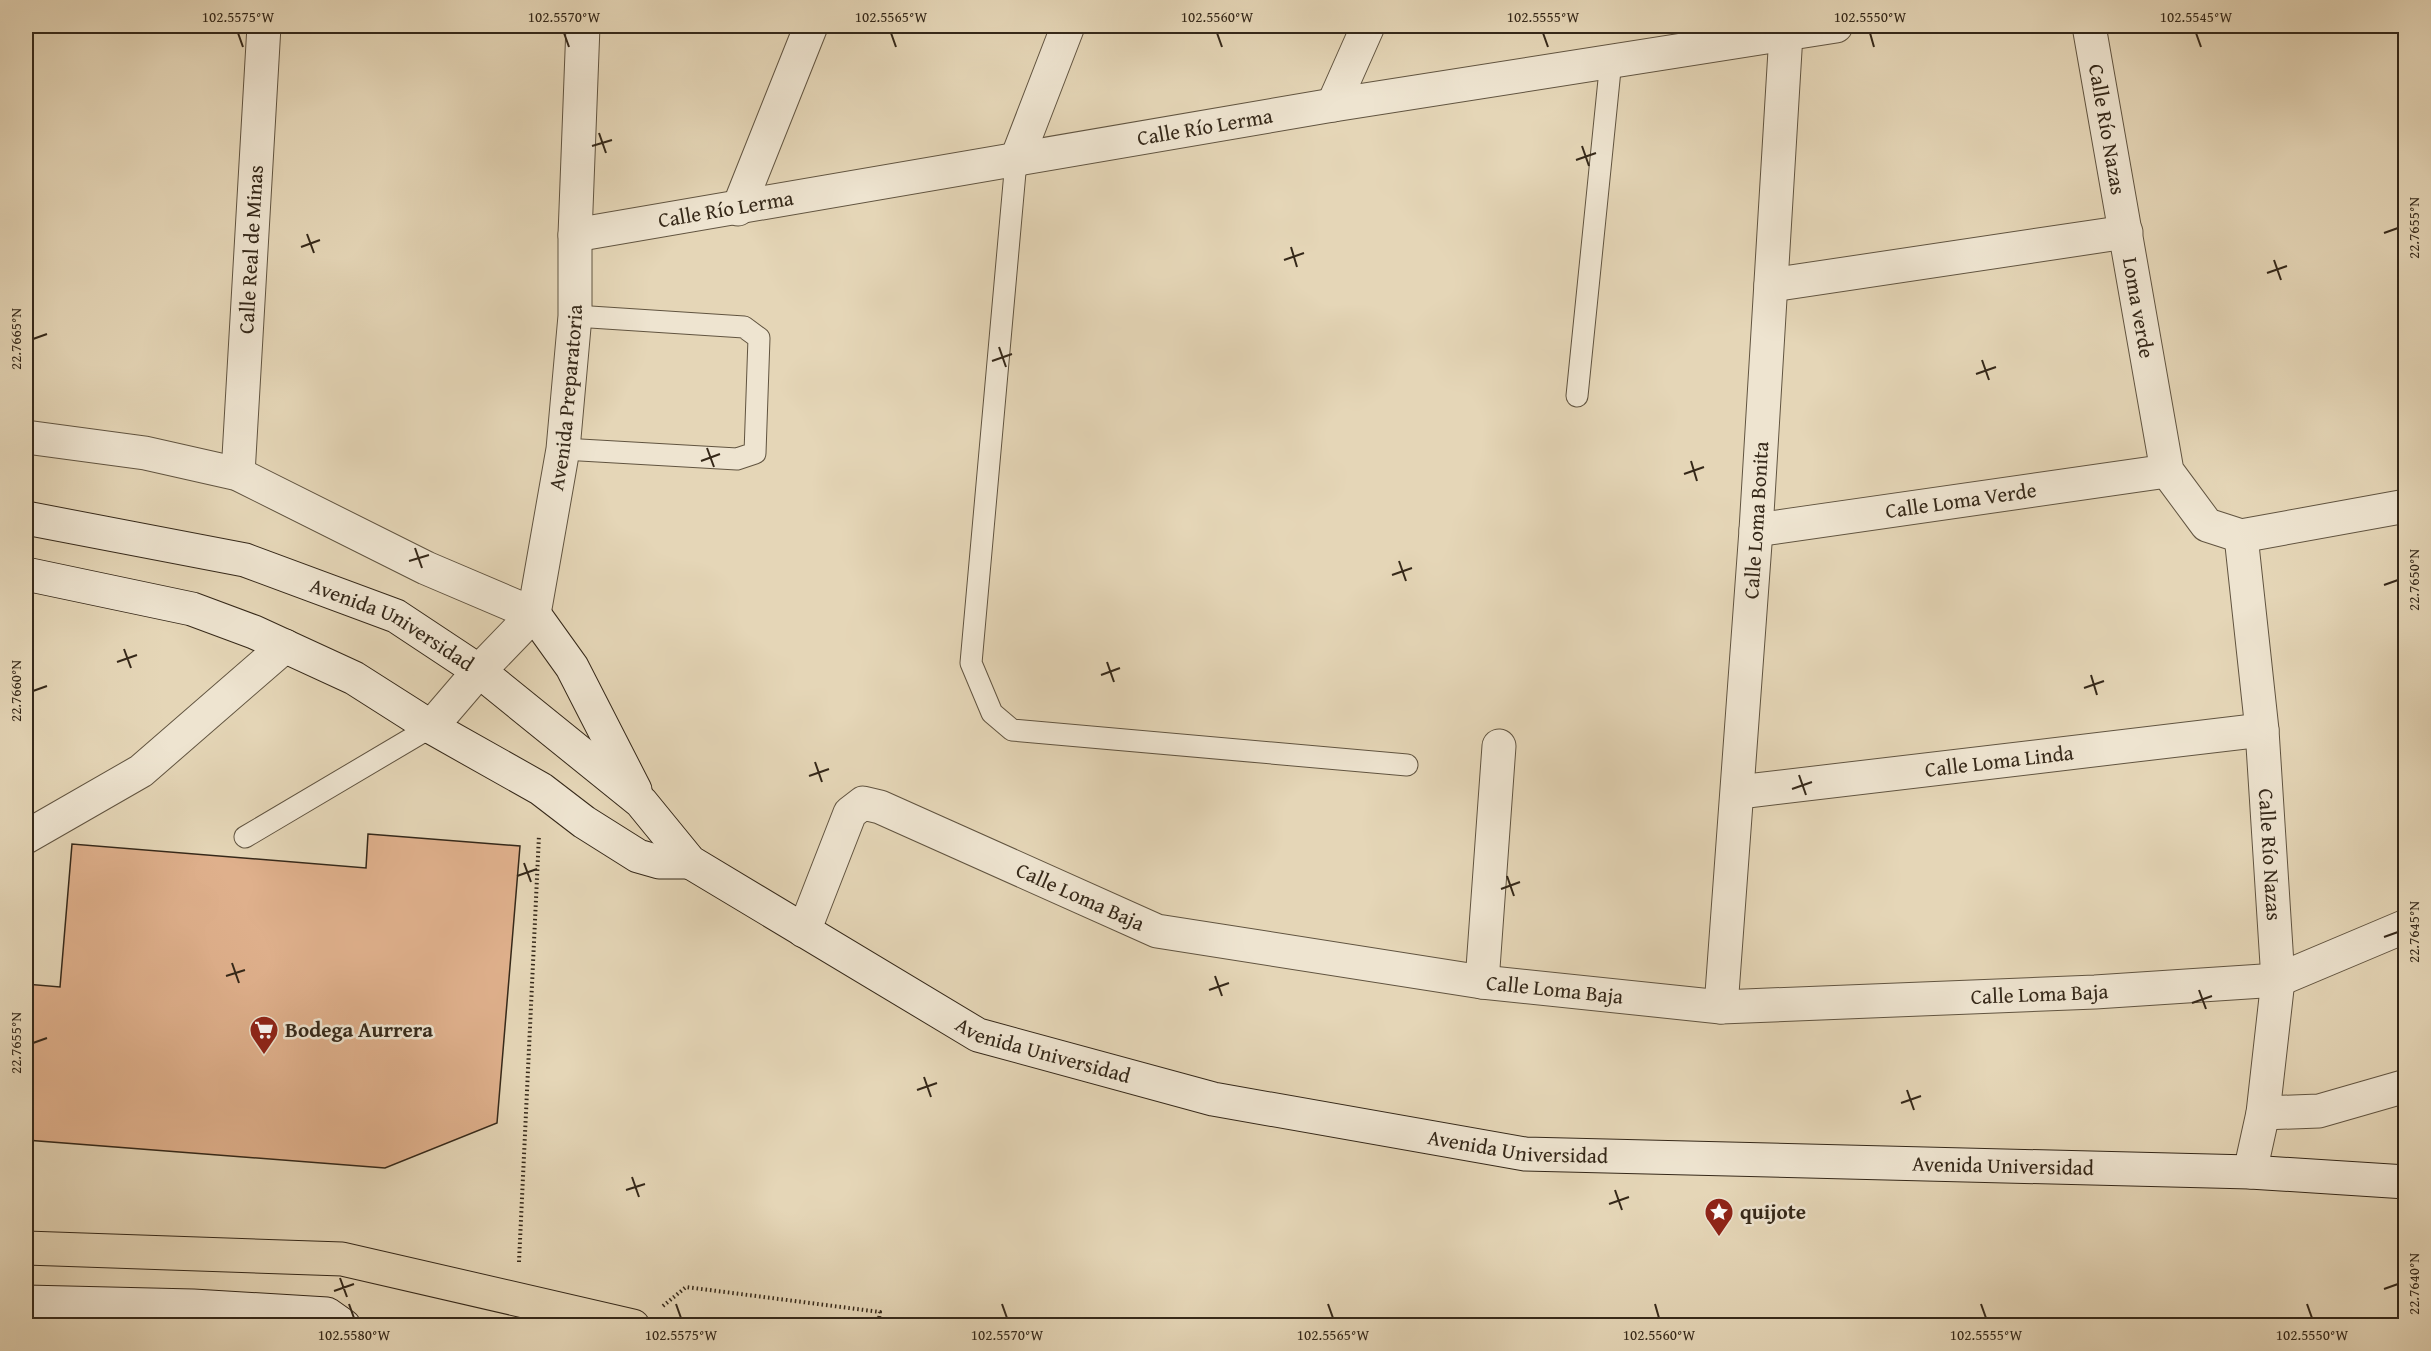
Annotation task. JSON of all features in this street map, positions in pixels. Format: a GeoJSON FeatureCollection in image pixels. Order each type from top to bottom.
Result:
{"type":"FeatureCollection","features":[{"type":"Feature","properties":{"kind":"main road"},"geometry":{"type":"LineString","coordinates":[[26,1248],[342,1259],[633,1326]]}},
{"type":"Feature","properties":{"kind":"street","name":"Calle Real de Minas"},"geometry":{"type":"LineString","coordinates":[[238,474],[264,26]]}},
{"type":"Feature","properties":{"kind":"street","name":"Avenida Preparatoria"},"geometry":{"type":"LineString","coordinates":[[534,614],[563,449],[575,316],[575,236],[583,26]]}},
{"type":"Feature","properties":{"kind":"street"},"geometry":{"type":"LineString","coordinates":[[738,209],[811,26]]}},
{"type":"Feature","properties":{"kind":"street"},"geometry":{"type":"LineString","coordinates":[[1016,161],[1068,26]]}},
{"type":"Feature","properties":{"kind":"street"},"geometry":{"type":"LineString","coordinates":[[1333,105],[1368,26]]}},
{"type":"Feature","properties":{"kind":"street","name":"Calle Río Lerma"},"geometry":{"type":"LineString","coordinates":[[575,236],[1333,105],[1836,26]]}},
{"type":"Feature","properties":{"kind":"street","name":"Calle Río Nazas"},"geometry":{"type":"LineString","coordinates":[[2089,26],[2126,232]]}},
{"type":"Feature","properties":{"kind":"street","name":"Calle Loma Bonita"},"geometry":{"type":"LineString","coordinates":[[1721,1007],[1739,792],[1786,34]]}},
{"type":"Feature","properties":{"kind":"street","name":"Loma verde"},"geometry":{"type":"LineString","coordinates":[[1771,285],[2126,232],[2167,471],[2207,525],[2241,536],[2406,506]]}},
{"type":"Feature","properties":{"kind":"street"},"geometry":{"type":"LineString","coordinates":[[26,437],[145,453],[238,474],[426,568],[534,614],[572,667],[641,802]]}},
{"type":"Feature","properties":{"kind":"street","name":"Calle Loma Verde"},"geometry":{"type":"LineString","coordinates":[[1756,530],[2167,471]]}},
{"type":"Feature","properties":{"kind":"street","name":"Avenida Universidad"},"geometry":{"type":"LineString","coordinates":[[26,518],[245,560],[396,616],[479,671],[641,802],[690,862],[978,1035],[1213,1099],[1525,1154],[2250,1172],[2406,1182]]}},
{"type":"Feature","properties":{"kind":"street","name":"Calle Río Nazas"},"geometry":{"type":"LineString","coordinates":[[2241,536],[2262,730],[2278,980],[2263,1113],[2250,1172]]}},
{"type":"Feature","properties":{"kind":"street"},"geometry":{"type":"LineString","coordinates":[[26,574],[192,609],[254,632],[354,678],[432,728],[541,789],[584,822],[638,856],[659,862],[690,862]]}},
{"type":"Feature","properties":{"kind":"street"},"geometry":{"type":"LineString","coordinates":[[432,728],[479,671],[534,614]]}},
{"type":"Feature","properties":{"kind":"street"},"geometry":{"type":"LineString","coordinates":[[26,837],[141,771],[285,646]]}},
{"type":"Feature","properties":{"kind":"street","name":"Calle Loma Linda"},"geometry":{"type":"LineString","coordinates":[[1739,792],[2262,730]]}},
{"type":"Feature","properties":{"kind":"street"},"geometry":{"type":"LineString","coordinates":[[1482,982],[1499,746]]}},
{"type":"Feature","properties":{"kind":"street","name":"Calle Loma Baja"},"geometry":{"type":"LineString","coordinates":[[804,931],[850,813],[864,803],[880,807],[1157,931],[1482,982],[1721,1007],[2095,992],[2278,980],[2406,926]]}},
{"type":"Feature","properties":{"kind":"street"},"geometry":{"type":"LineString","coordinates":[[2263,1113],[2319,1111],[2406,1086]]}},
{"type":"Feature","properties":{"kind":"street"},"geometry":{"type":"LineString","coordinates":[[26,1302],[193,1306],[327,1314],[344,1326]]}},
{"type":"Feature","properties":{"kind":"lane"},"geometry":{"type":"LineString","coordinates":[[1577,396],[1611,60]]}},
{"type":"Feature","properties":{"kind":"lane"},"geometry":{"type":"LineString","coordinates":[[1016,161],[971,663],[992,713],[1012,730],[1407,765]]}},
{"type":"Feature","properties":{"kind":"lane"},"geometry":{"type":"LineString","coordinates":[[563,449],[737,459],[755,453],[759,338],[744,327],[575,316]]}},
{"type":"Feature","properties":{"kind":"lane"},"geometry":{"type":"LineString","coordinates":[[245,837],[432,728]]}},
{"type":"Feature","properties":{"kind":"path"},"geometry":{"type":"LineString","coordinates":[[517,1299],[541,789]]}},
{"type":"Feature","properties":{"kind":"path"},"geometry":{"type":"LineString","coordinates":[[686,1287],[880,1312],[878,1326]]}},
{"type":"Feature","properties":{"kind":"building","name":"Bodega Aurrera"},"geometry":{"type":"Polygon","coordinates":[[[368,834],[520,846],[497,1123],[385,1168],[26,1140],[26,984],[60,987],[72,844],[366,868],[368,834]]]}},
{"type":"Feature","properties":{"kind":"place","name":"Bodega Aurrera"},"geometry":{"type":"Point","coordinates":[264,1056]}},
{"type":"Feature","properties":{"kind":"place","name":"quijote"},"geometry":{"type":"Point","coordinates":[1719,1238]}}]}
